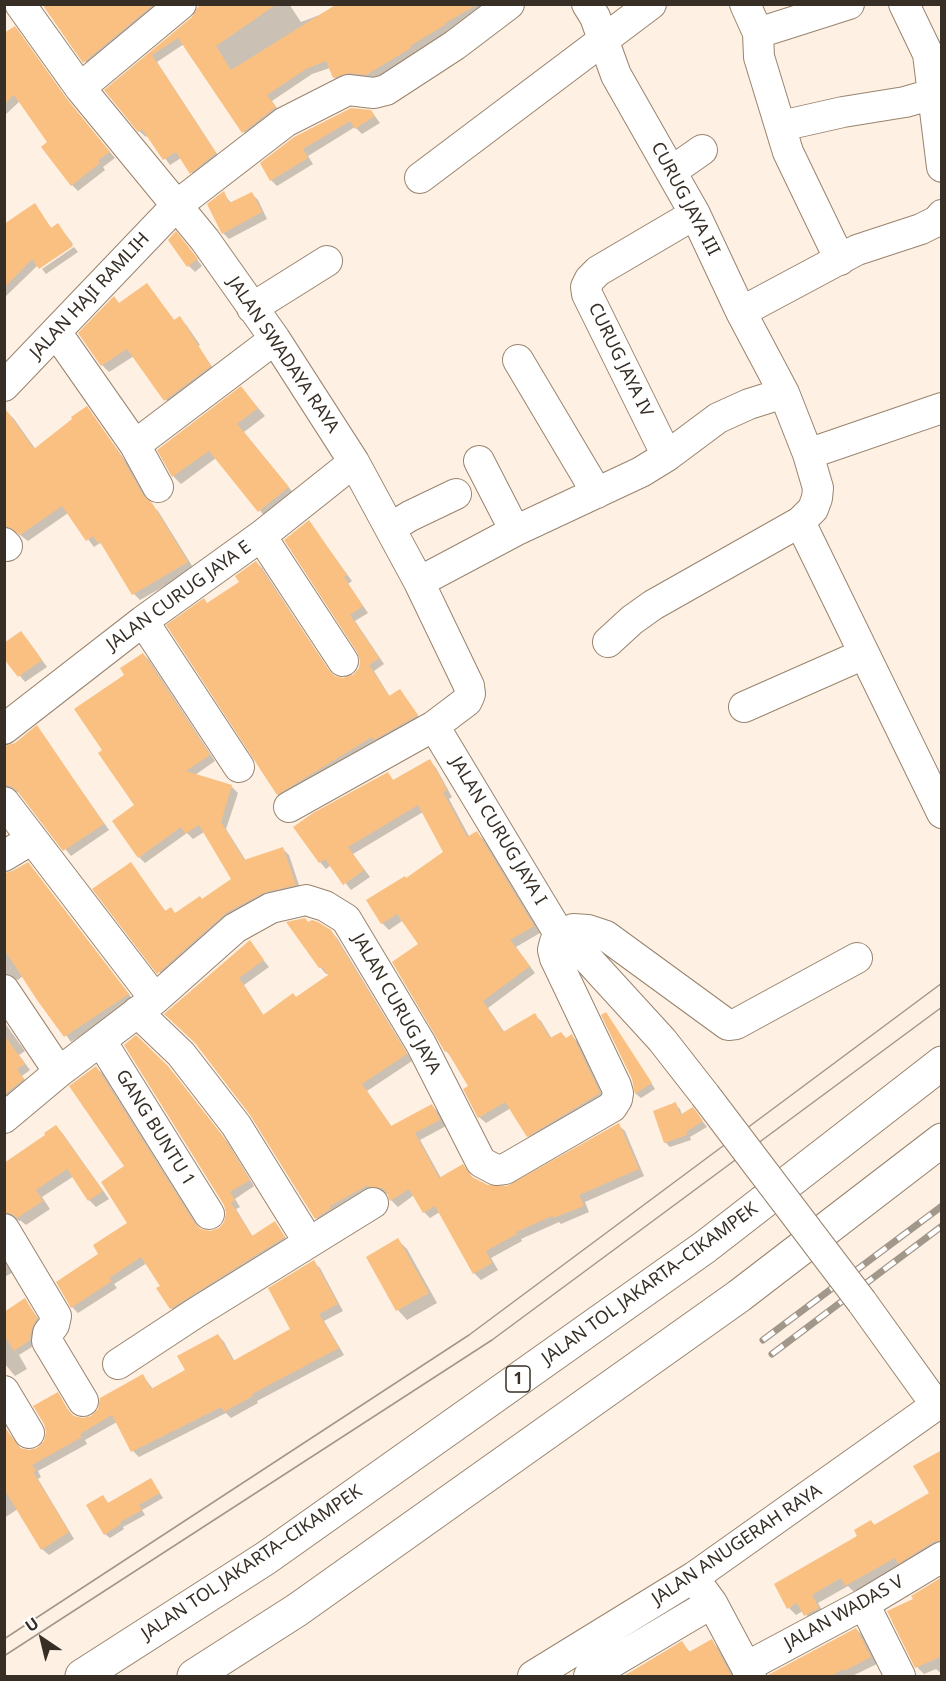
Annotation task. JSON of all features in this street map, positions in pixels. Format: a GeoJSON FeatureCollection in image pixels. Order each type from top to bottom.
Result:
{"type":"FeatureCollection","features":[{"type":"Feature","properties":{"kind":"highway","name":"JALAN TOL JAKARTA–CIKAMPEK"},"geometry":{"type":"LineString","coordinates":[[82,1677],[266,1558],[705,1247],[942,1063]]}},
{"type":"Feature","properties":{"kind":"highway"},"geometry":{"type":"LineString","coordinates":[[194,1677],[297,1610],[739,1296],[942,1140]]}},
{"type":"Feature","properties":{"kind":"street","name":"JALAN SWADAYA RAYA"},"geometry":{"type":"LineString","coordinates":[[20,4],[81,88],[205,240],[274,339],[354,462],[419,582],[464,673],[470,694],[467,701],[434,726]]}},
{"type":"Feature","properties":{"kind":"street"},"geometry":{"type":"LineString","coordinates":[[81,88],[181,4]]}},
{"type":"Feature","properties":{"kind":"street","name":"JALAN HAJI RAMLIH"},"geometry":{"type":"LineString","coordinates":[[7,379],[56,332],[176,206],[285,122],[348,90],[374,93],[386,90],[455,45],[509,4]]}},
{"type":"Feature","properties":{"kind":"street","name":"CURUG JAYA III"},"geometry":{"type":"LineString","coordinates":[[587,4],[595,17],[616,75],[695,214],[741,312],[784,393],[808,454],[818,488],[813,509],[800,522]]}},
{"type":"Feature","properties":{"kind":"street"},"geometry":{"type":"LineString","coordinates":[[420,178],[651,4]]}},
{"type":"Feature","properties":{"kind":"street"},"geometry":{"type":"LineString","coordinates":[[745,4],[758,33],[759,57],[788,152],[840,260]]}},
{"type":"Feature","properties":{"kind":"street"},"geometry":{"type":"LineString","coordinates":[[758,33],[849,4]]}},
{"type":"Feature","properties":{"kind":"street"},"geometry":{"type":"LineString","coordinates":[[904,4],[928,54],[942,167]]}},
{"type":"Feature","properties":{"kind":"street"},"geometry":{"type":"LineString","coordinates":[[781,126],[933,94]]}},
{"type":"Feature","properties":{"kind":"street"},"geometry":{"type":"LineString","coordinates":[[672,171],[702,150]]}},
{"type":"Feature","properties":{"kind":"street","name":"CURUG JAYA IV"},"geometry":{"type":"LineString","coordinates":[[667,456],[587,294],[586,287],[598,271],[695,214]]}},
{"type":"Feature","properties":{"kind":"street"},"geometry":{"type":"LineString","coordinates":[[741,312],[858,250],[921,229],[940,226]]}},
{"type":"Feature","properties":{"kind":"street"},"geometry":{"type":"LineString","coordinates":[[252,308],[327,261]]}},
{"type":"Feature","properties":{"kind":"street"},"geometry":{"type":"LineString","coordinates":[[56,332],[135,445],[158,487]]}},
{"type":"Feature","properties":{"kind":"street"},"geometry":{"type":"LineString","coordinates":[[135,445],[274,339]]}},
{"type":"Feature","properties":{"kind":"street"},"geometry":{"type":"LineString","coordinates":[[518,360],[597,493]]}},
{"type":"Feature","properties":{"kind":"street"},"geometry":{"type":"LineString","coordinates":[[419,582],[515,531],[640,472],[667,456],[718,417],[784,393]]}},
{"type":"Feature","properties":{"kind":"street"},"geometry":{"type":"LineString","coordinates":[[808,454],[942,408]]}},
{"type":"Feature","properties":{"kind":"street"},"geometry":{"type":"LineString","coordinates":[[479,461],[515,531]]}},
{"type":"Feature","properties":{"kind":"street","name":"JALAN CURUG JAYA E"},"geometry":{"type":"LineString","coordinates":[[4,729],[143,621],[261,537],[354,462]]}},
{"type":"Feature","properties":{"kind":"street"},"geometry":{"type":"LineString","coordinates":[[390,528],[456,494]]}},
{"type":"Feature","properties":{"kind":"street"},"geometry":{"type":"LineString","coordinates":[[608,642],[653,605],[800,522],[942,813]]}},
{"type":"Feature","properties":{"kind":"street"},"geometry":{"type":"LineString","coordinates":[[261,537],[343,660]]}},
{"type":"Feature","properties":{"kind":"street"},"geometry":{"type":"LineString","coordinates":[[143,621],[239,767]]}},
{"type":"Feature","properties":{"kind":"street"},"geometry":{"type":"LineString","coordinates":[[744,707],[864,654]]}},
{"type":"Feature","properties":{"kind":"street"},"geometry":{"type":"LineString","coordinates":[[289,807],[434,726]]}},
{"type":"Feature","properties":{"kind":"street","name":"JALAN CURUG JAYA I"},"geometry":{"type":"LineString","coordinates":[[434,726],[561,937]]}},
{"type":"Feature","properties":{"kind":"street"},"geometry":{"type":"LineString","coordinates":[[4,802],[32,839],[146,1006],[236,1125],[309,1242]]}},
{"type":"Feature","properties":{"kind":"street"},"geometry":{"type":"LineString","coordinates":[[4,856],[32,839]]}},
{"type":"Feature","properties":{"kind":"street","name":"JALAN CURUG JAYA"},"geometry":{"type":"LineString","coordinates":[[4,1118],[59,1072],[146,1006],[235,928],[271,908],[306,900],[325,906],[346,919],[421,1044],[481,1162],[488,1168],[505,1169],[612,1107],[617,1100],[616,1086],[555,958],[553,950],[555,942],[561,937]]}},
{"type":"Feature","properties":{"kind":"street"},"geometry":{"type":"LineString","coordinates":[[857,958],[736,1024],[728,1025],[606,936],[588,930],[573,929],[561,937],[587,958],[655,1032],[939,1403]]}},
{"type":"Feature","properties":{"kind":"street"},"geometry":{"type":"LineString","coordinates":[[4,990],[59,1072]]}},
{"type":"Feature","properties":{"kind":"street","name":"GANG BUNTU 1"},"geometry":{"type":"LineString","coordinates":[[101,1041],[209,1214]]}},
{"type":"Feature","properties":{"kind":"street"},"geometry":{"type":"LineString","coordinates":[[118,1364],[373,1203]]}},
{"type":"Feature","properties":{"kind":"street"},"geometry":{"type":"LineString","coordinates":[[4,1230],[56,1316],[47,1341],[83,1401]]}},
{"type":"Feature","properties":{"kind":"street"},"geometry":{"type":"LineString","coordinates":[[4,1391],[28,1433]]}},
{"type":"Feature","properties":{"kind":"street","name":"JALAN ANUGERAH RAYA"},"geometry":{"type":"LineString","coordinates":[[533,1677],[694,1577],[939,1403]]}},
{"type":"Feature","properties":{"kind":"street","name":"JALAN WADAS V"},"geometry":{"type":"LineString","coordinates":[[749,1672],[942,1557]]}},
{"type":"Feature","properties":{"kind":"street"},"geometry":{"type":"LineString","coordinates":[[694,1577],[712,1603],[749,1672]]}},
{"type":"Feature","properties":{"kind":"street"},"geometry":{"type":"LineString","coordinates":[[590,1677],[712,1603]]}},
{"type":"Feature","properties":{"kind":"street"},"geometry":{"type":"LineString","coordinates":[[864,1604],[900,1677]]}},
{"type":"Feature","properties":{"kind":"building"},"geometry":{"type":"Polygon","coordinates":[[[48,4],[153,5],[83,63],[44,7],[48,4]]]}},
{"type":"Feature","properties":{"kind":"building"},"geometry":{"type":"Polygon","coordinates":[[[203,4],[277,4],[216,46],[231,70],[337,4],[478,4],[366,75],[349,73],[333,78],[326,61],[306,69],[267,95],[276,107],[242,133],[174,32],[203,4]]]}},
{"type":"Feature","properties":{"kind":"building"},"geometry":{"type":"Polygon","coordinates":[[[15,26],[67,99],[110,152],[98,160],[100,163],[71,186],[41,147],[47,142],[14,95],[4,104],[4,33],[15,26]]]}},
{"type":"Feature","properties":{"kind":"building"},"geometry":{"type":"Polygon","coordinates":[[[174,32],[178,38],[152,55],[216,153],[190,174],[176,152],[163,160],[142,129],[138,132],[104,90],[174,32]]]}},
{"type":"Feature","properties":{"kind":"building"},"geometry":{"type":"Polygon","coordinates":[[[351,108],[371,110],[375,116],[355,129],[350,121],[303,149],[308,158],[270,181],[260,163],[294,137],[351,108]]]}},
{"type":"Feature","properties":{"kind":"building"},"geometry":{"type":"Polygon","coordinates":[[[224,191],[229,203],[252,192],[262,212],[222,234],[207,204],[224,191]]]}},
{"type":"Feature","properties":{"kind":"building"},"geometry":{"type":"Polygon","coordinates":[[[35,203],[51,228],[58,223],[73,246],[39,269],[32,259],[4,288],[4,224],[35,203]]]}},
{"type":"Feature","properties":{"kind":"building"},"geometry":{"type":"Polygon","coordinates":[[[176,231],[198,259],[187,267],[168,240],[176,231]]]}},
{"type":"Feature","properties":{"kind":"building"},"geometry":{"type":"Polygon","coordinates":[[[147,283],[174,320],[180,316],[211,366],[164,401],[127,349],[101,366],[78,333],[114,296],[119,303],[147,283]]]}},
{"type":"Feature","properties":{"kind":"building"},"geometry":{"type":"Polygon","coordinates":[[[241,386],[258,408],[237,424],[289,487],[258,512],[209,451],[172,477],[157,450],[241,386]]]}},
{"type":"Feature","properties":{"kind":"building"},"geometry":{"type":"Polygon","coordinates":[[[87,406],[120,454],[143,495],[152,503],[188,562],[132,595],[100,542],[98,543],[93,536],[86,541],[62,506],[20,535],[4,526],[4,407],[34,449],[87,406]]]}},
{"type":"Feature","properties":{"kind":"building"},"geometry":{"type":"Polygon","coordinates":[[[309,520],[347,575],[344,577],[363,606],[350,615],[379,658],[369,665],[389,696],[400,689],[418,715],[374,740],[372,737],[277,795],[166,625],[204,598],[207,603],[239,582],[235,576],[256,561],[329,670],[335,676],[343,678],[353,675],[359,668],[360,661],[357,652],[284,540],[309,520]]]}},
{"type":"Feature","properties":{"kind":"building"},"geometry":{"type":"Polygon","coordinates":[[[21,631],[42,660],[18,677],[4,659],[4,643],[21,631]]]}},
{"type":"Feature","properties":{"kind":"building"},"geometry":{"type":"Polygon","coordinates":[[[143,653],[210,755],[186,771],[232,785],[221,822],[244,860],[283,847],[296,885],[263,893],[226,913],[157,974],[92,889],[131,862],[165,911],[171,907],[175,913],[200,896],[202,899],[231,879],[199,825],[185,834],[181,827],[138,858],[112,821],[134,805],[98,753],[102,750],[74,709],[124,675],[120,668],[143,653]]]}},
{"type":"Feature","properties":{"kind":"building"},"geometry":{"type":"Polygon","coordinates":[[[37,725],[104,824],[63,851],[18,792],[11,786],[4,785],[4,746],[15,743],[37,725]]]}},
{"type":"Feature","properties":{"kind":"building"},"geometry":{"type":"Polygon","coordinates":[[[430,759],[447,790],[443,792],[467,837],[477,831],[534,926],[510,940],[530,966],[483,1001],[503,1032],[535,1013],[550,1038],[561,1032],[566,1038],[572,1034],[600,1093],[527,1137],[505,1102],[478,1118],[463,1089],[468,1086],[447,1051],[445,1052],[392,962],[418,944],[397,914],[381,924],[366,900],[405,876],[406,878],[443,852],[418,805],[348,847],[364,870],[343,885],[325,859],[319,863],[293,827],[313,813],[388,772],[393,780],[430,759]]]}},
{"type":"Feature","properties":{"kind":"building"},"geometry":{"type":"Polygon","coordinates":[[[28,862],[129,994],[64,1037],[4,949],[4,873],[13,871],[28,862]]]}},
{"type":"Feature","properties":{"kind":"building"},"geometry":{"type":"Polygon","coordinates":[[[305,918],[308,922],[312,920],[318,922],[331,930],[406,1052],[407,1054],[362,1084],[391,1126],[432,1104],[440,1120],[415,1133],[439,1178],[463,1164],[472,1177],[488,1185],[507,1186],[619,1123],[639,1169],[579,1195],[584,1206],[553,1218],[552,1216],[516,1232],[517,1234],[486,1251],[492,1263],[473,1274],[435,1206],[423,1213],[409,1189],[390,1201],[382,1188],[368,1185],[330,1206],[331,1208],[315,1219],[250,1115],[195,1043],[164,1014],[250,940],[264,960],[239,978],[263,1015],[293,993],[296,997],[328,975],[322,967],[319,968],[286,922],[305,918]]]}},
{"type":"Feature","properties":{"kind":"building"},"geometry":{"type":"Polygon","coordinates":[[[606,1012],[652,1083],[635,1094],[632,1079],[601,1015],[606,1012]]]}},
{"type":"Feature","properties":{"kind":"building"},"geometry":{"type":"Polygon","coordinates":[[[4,1035],[25,1064],[17,1069],[24,1079],[4,1095],[4,1035]]]}},
{"type":"Feature","properties":{"kind":"building"},"geometry":{"type":"Polygon","coordinates":[[[136,1035],[168,1066],[222,1135],[250,1180],[230,1192],[235,1200],[231,1203],[252,1236],[275,1221],[285,1237],[170,1309],[156,1288],[160,1286],[141,1257],[109,1278],[112,1281],[71,1308],[56,1282],[98,1254],[93,1245],[127,1223],[101,1182],[124,1166],[69,1086],[96,1066],[195,1224],[201,1229],[210,1231],[219,1228],[224,1222],[226,1213],[224,1205],[124,1045],[136,1035]]]}},
{"type":"Feature","properties":{"kind":"building"},"geometry":{"type":"Polygon","coordinates":[[[676,1102],[680,1115],[693,1107],[703,1121],[686,1132],[687,1135],[664,1143],[653,1111],[676,1102]]]}},
{"type":"Feature","properties":{"kind":"building"},"geometry":{"type":"Polygon","coordinates":[[[56,1125],[103,1191],[88,1201],[67,1169],[36,1190],[43,1201],[17,1218],[4,1212],[4,1163],[56,1125]]]}},
{"type":"Feature","properties":{"kind":"building"},"geometry":{"type":"Polygon","coordinates":[[[398,1238],[429,1293],[396,1311],[366,1257],[398,1238]]]}},
{"type":"Feature","properties":{"kind":"building"},"geometry":{"type":"Polygon","coordinates":[[[314,1260],[338,1304],[319,1314],[339,1348],[252,1394],[253,1396],[224,1412],[221,1407],[131,1452],[112,1415],[80,1434],[82,1437],[32,1465],[36,1471],[33,1472],[69,1532],[41,1550],[4,1489],[4,1430],[6,1429],[20,1448],[29,1450],[37,1448],[44,1441],[46,1432],[33,1406],[58,1392],[74,1416],[83,1418],[91,1416],[98,1409],[100,1398],[143,1374],[151,1389],[185,1370],[177,1356],[218,1334],[233,1361],[290,1329],[268,1288],[314,1260]]]}},
{"type":"Feature","properties":{"kind":"building"},"geometry":{"type":"Polygon","coordinates":[[[25,1298],[37,1318],[31,1330],[30,1340],[14,1351],[4,1335],[4,1312],[25,1298]]]}},
{"type":"Feature","properties":{"kind":"building"},"geometry":{"type":"Polygon","coordinates":[[[942,1450],[942,1540],[933,1542],[898,1564],[895,1558],[845,1586],[841,1578],[812,1595],[819,1608],[804,1616],[797,1603],[787,1609],[774,1584],[857,1536],[854,1530],[871,1520],[874,1525],[929,1493],[913,1466],[942,1450]]]}},
{"type":"Feature","properties":{"kind":"building"},"geometry":{"type":"Polygon","coordinates":[[[151,1478],[160,1493],[139,1505],[142,1510],[120,1522],[121,1524],[104,1535],[86,1505],[103,1495],[108,1503],[151,1478]]]}},
{"type":"Feature","properties":{"kind":"building"},"geometry":{"type":"Polygon","coordinates":[[[942,1577],[942,1656],[915,1668],[887,1611],[913,1599],[911,1596],[942,1577]]]}},
{"type":"Feature","properties":{"kind":"building"},"geometry":{"type":"Polygon","coordinates":[[[856,1628],[871,1657],[830,1677],[768,1677],[768,1675],[856,1628]]]}},
{"type":"Feature","properties":{"kind":"building"},"geometry":{"type":"Polygon","coordinates":[[[712,1639],[732,1677],[622,1677],[682,1641],[689,1652],[712,1639]]]}},
{"type":"Feature","properties":{"kind":"tram line"},"geometry":{"type":"LineString","coordinates":[[4,1639],[469,1335],[942,983]]}},
{"type":"Feature","properties":{"kind":"tram line"},"geometry":{"type":"LineString","coordinates":[[4,1656],[492,1340],[942,1007]]}},
{"type":"Feature","properties":{"kind":"railway"},"geometry":{"type":"LineString","coordinates":[[763,1340],[942,1206]]}},
{"type":"Feature","properties":{"kind":"railway"},"geometry":{"type":"LineString","coordinates":[[772,1354],[942,1226]]}}]}
